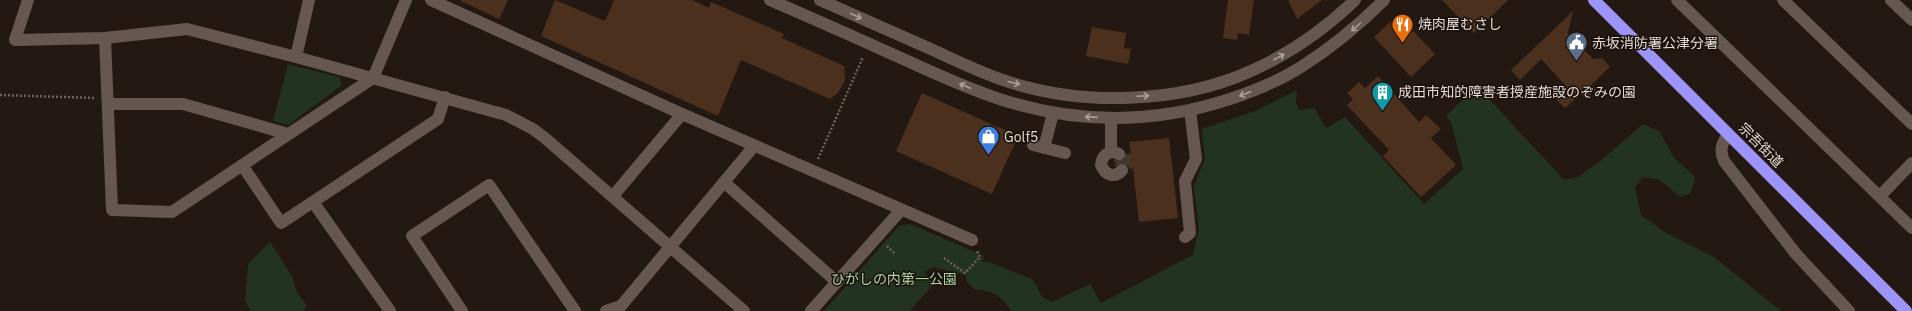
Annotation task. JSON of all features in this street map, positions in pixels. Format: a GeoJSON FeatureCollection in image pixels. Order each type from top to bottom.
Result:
{"type":"FeatureCollection","features":[{"type":"Feature","properties":{"kind":"highway","name":"宗吾街道"},"geometry":{"type":"LineString","coordinates":[[1594,0],[1906,311]]}},
{"type":"Feature","properties":{"kind":"street"},"geometry":{"type":"LineString","coordinates":[[28,0],[15,40],[105,38],[187,29],[445,97],[506,115],[533,129],[613,196],[744,311]]}},
{"type":"Feature","properties":{"kind":"street"},"geometry":{"type":"LineString","coordinates":[[296,57],[309,0]]}},
{"type":"Feature","properties":{"kind":"street"},"geometry":{"type":"LineString","coordinates":[[105,38],[112,210],[172,212],[372,78],[406,0]]}},
{"type":"Feature","properties":{"kind":"street"},"geometry":{"type":"LineString","coordinates":[[431,0],[754,146],[813,170],[972,240]]}},
{"type":"Feature","properties":{"kind":"street"},"geometry":{"type":"LineString","coordinates":[[770,0],[987,95],[1037,110],[1053,113],[1111,118],[1152,117],[1190,110],[1246,94],[1299,68],[1344,37],[1384,0]]}},
{"type":"Feature","properties":{"kind":"street"},"geometry":{"type":"LineString","coordinates":[[820,0],[976,70],[1006,81],[1041,90],[1102,98],[1171,95],[1228,80],[1250,72],[1295,48],[1326,25],[1355,0]]}},
{"type":"Feature","properties":{"kind":"street"},"geometry":{"type":"LineString","coordinates":[[1677,0],[1912,228]]}},
{"type":"Feature","properties":{"kind":"street"},"geometry":{"type":"LineString","coordinates":[[1783,0],[1912,124]]}},
{"type":"Feature","properties":{"kind":"street"},"geometry":{"type":"LineString","coordinates":[[1891,0],[1912,20]]}},
{"type":"Feature","properties":{"kind":"street"},"geometry":{"type":"LineString","coordinates":[[242,165],[281,223],[438,119],[445,97]]}},
{"type":"Feature","properties":{"kind":"street"},"geometry":{"type":"LineString","coordinates":[[108,101],[183,104],[288,134]]}},
{"type":"Feature","properties":{"kind":"street"},"geometry":{"type":"LineString","coordinates":[[1185,237],[1190,233],[1185,181],[1196,158],[1190,110]]}},
{"type":"Feature","properties":{"kind":"street"},"geometry":{"type":"LineString","coordinates":[[1053,113],[1039,147],[1065,154]]}},
{"type":"Feature","properties":{"kind":"street"},"geometry":{"type":"LineString","coordinates":[[613,196],[682,114]]}},
{"type":"Feature","properties":{"kind":"street"},"geometry":{"type":"LineString","coordinates":[[1111,118],[1115,153],[1104,155],[1101,165],[1107,174],[1118,175]]}},
{"type":"Feature","properties":{"kind":"street"},"geometry":{"type":"LineString","coordinates":[[1728,134],[1721,145],[1721,152],[1724,161],[1796,254],[1849,311]]}},
{"type":"Feature","properties":{"kind":"street"},"geometry":{"type":"LineString","coordinates":[[606,311],[625,308],[670,247],[725,183],[754,146]]}},
{"type":"Feature","properties":{"kind":"street"},"geometry":{"type":"LineString","coordinates":[[1880,196],[1912,163]]}},
{"type":"Feature","properties":{"kind":"street"},"geometry":{"type":"LineString","coordinates":[[725,183],[836,282]]}},
{"type":"Feature","properties":{"kind":"street"},"geometry":{"type":"LineString","coordinates":[[462,311],[412,236],[489,185],[575,311]]}},
{"type":"Feature","properties":{"kind":"street"},"geometry":{"type":"LineString","coordinates":[[313,202],[390,311]]}},
{"type":"Feature","properties":{"kind":"street"},"geometry":{"type":"LineString","coordinates":[[811,311],[901,210]]}},
{"type":"Feature","properties":{"kind":"path"},"geometry":{"type":"LineString","coordinates":[[813,170],[863,58]]}},
{"type":"Feature","properties":{"kind":"path"},"geometry":{"type":"LineString","coordinates":[[0,95],[108,101]]}},
{"type":"Feature","properties":{"kind":"path"},"geometry":{"type":"LineString","coordinates":[[884,243],[895,254]]}},
{"type":"Feature","properties":{"kind":"path"},"geometry":{"type":"LineString","coordinates":[[944,258],[965,273],[980,257]]}},
{"type":"Feature","properties":{"kind":"green space"},"geometry":{"type":"Polygon","coordinates":[[[288,64],[339,77],[342,85],[288,125],[273,121],[288,64]]]}},
{"type":"Feature","properties":{"kind":"green space","name":"ひがしの内第一公園"},"geometry":{"type":"Polygon","coordinates":[[[1477,86],[1564,180],[1578,177],[1603,159],[1643,124],[1660,132],[1674,158],[1695,177],[1691,193],[1681,197],[1658,179],[1643,177],[1635,187],[1641,215],[1666,233],[1714,257],[1781,311],[1011,311],[1004,301],[996,295],[986,291],[974,289],[966,281],[966,275],[933,267],[924,272],[935,282],[910,311],[824,311],[899,226],[910,224],[982,255],[984,259],[981,262],[988,262],[1032,279],[1043,298],[1052,302],[1090,284],[1101,303],[1193,255],[1199,229],[1194,187],[1205,158],[1202,129],[1255,111],[1297,90],[1296,103],[1299,110],[1314,108],[1326,128],[1345,117],[1424,204],[1463,169],[1451,122],[1446,116],[1477,86]]]}},
{"type":"Feature","properties":{"kind":"green space"},"geometry":{"type":"Polygon","coordinates":[[[270,242],[292,276],[297,293],[307,305],[303,311],[251,311],[245,301],[248,264],[270,242]]]}},
{"type":"Feature","properties":{"kind":"building"},"geometry":{"type":"Polygon","coordinates":[[[459,0],[508,0],[499,19],[459,0]]]}},
{"type":"Feature","properties":{"kind":"building"},"geometry":{"type":"Polygon","coordinates":[[[555,0],[605,21],[614,0],[692,0],[709,8],[711,2],[784,34],[782,38],[844,66],[845,80],[838,93],[830,99],[741,60],[718,116],[541,36],[555,0]]]}},
{"type":"Feature","properties":{"kind":"building"},"geometry":{"type":"Polygon","coordinates":[[[1228,0],[1254,0],[1249,35],[1238,33],[1237,40],[1223,38],[1228,0]]]}},
{"type":"Feature","properties":{"kind":"building"},"geometry":{"type":"Polygon","coordinates":[[[1288,0],[1322,0],[1297,19],[1288,0]]]}},
{"type":"Feature","properties":{"kind":"building"},"geometry":{"type":"Polygon","coordinates":[[[1442,0],[1508,0],[1474,33],[1442,0]]]}},
{"type":"Feature","properties":{"kind":"building","name":"赤坂消防署公津分署"},"geometry":{"type":"Polygon","coordinates":[[[1573,11],[1568,33],[1593,59],[1602,58],[1610,67],[1591,85],[1596,89],[1586,99],[1581,94],[1565,108],[1553,97],[1565,85],[1541,59],[1520,80],[1511,70],[1573,11]]]}},
{"type":"Feature","properties":{"kind":"building"},"geometry":{"type":"Polygon","coordinates":[[[1398,15],[1435,54],[1411,77],[1374,37],[1398,15]]]}},
{"type":"Feature","properties":{"kind":"building"},"geometry":{"type":"Polygon","coordinates":[[[1092,27],[1126,33],[1124,48],[1131,49],[1128,64],[1086,56],[1092,27]]]}},
{"type":"Feature","properties":{"kind":"building"},"geometry":{"type":"Polygon","coordinates":[[[1378,76],[1419,122],[1426,115],[1441,129],[1431,138],[1456,165],[1421,197],[1383,156],[1389,150],[1347,105],[1353,99],[1347,93],[1359,82],[1365,88],[1378,76]]]}},
{"type":"Feature","properties":{"kind":"building"},"geometry":{"type":"Polygon","coordinates":[[[922,93],[1018,136],[992,194],[896,151],[922,93]]]}},
{"type":"Feature","properties":{"kind":"building"},"geometry":{"type":"Polygon","coordinates":[[[1169,138],[1178,218],[1139,222],[1133,168],[1129,169],[1128,165],[1124,163],[1115,166],[1114,160],[1123,160],[1126,154],[1131,153],[1129,142],[1169,138]]]}},
{"type":"Feature","properties":{"kind":"tunnel"},"geometry":{"type":"LineString","coordinates":[[1119,154],[1124,162],[1122,170]]}},
{"type":"Feature","properties":{"kind":"place","name":"焼肉屋むさし"},"geometry":{"type":"Point","coordinates":[1403,44]}},
{"type":"Feature","properties":{"kind":"place","name":"赤坂消防署公津分署"},"geometry":{"type":"Point","coordinates":[1576,62]}},
{"type":"Feature","properties":{"kind":"place","name":"成田市知的障害者授産施設のぞみの園"},"geometry":{"type":"Point","coordinates":[1382,112]}},
{"type":"Feature","properties":{"kind":"place","name":"Golf5"},"geometry":{"type":"Point","coordinates":[988,156]}}]}
